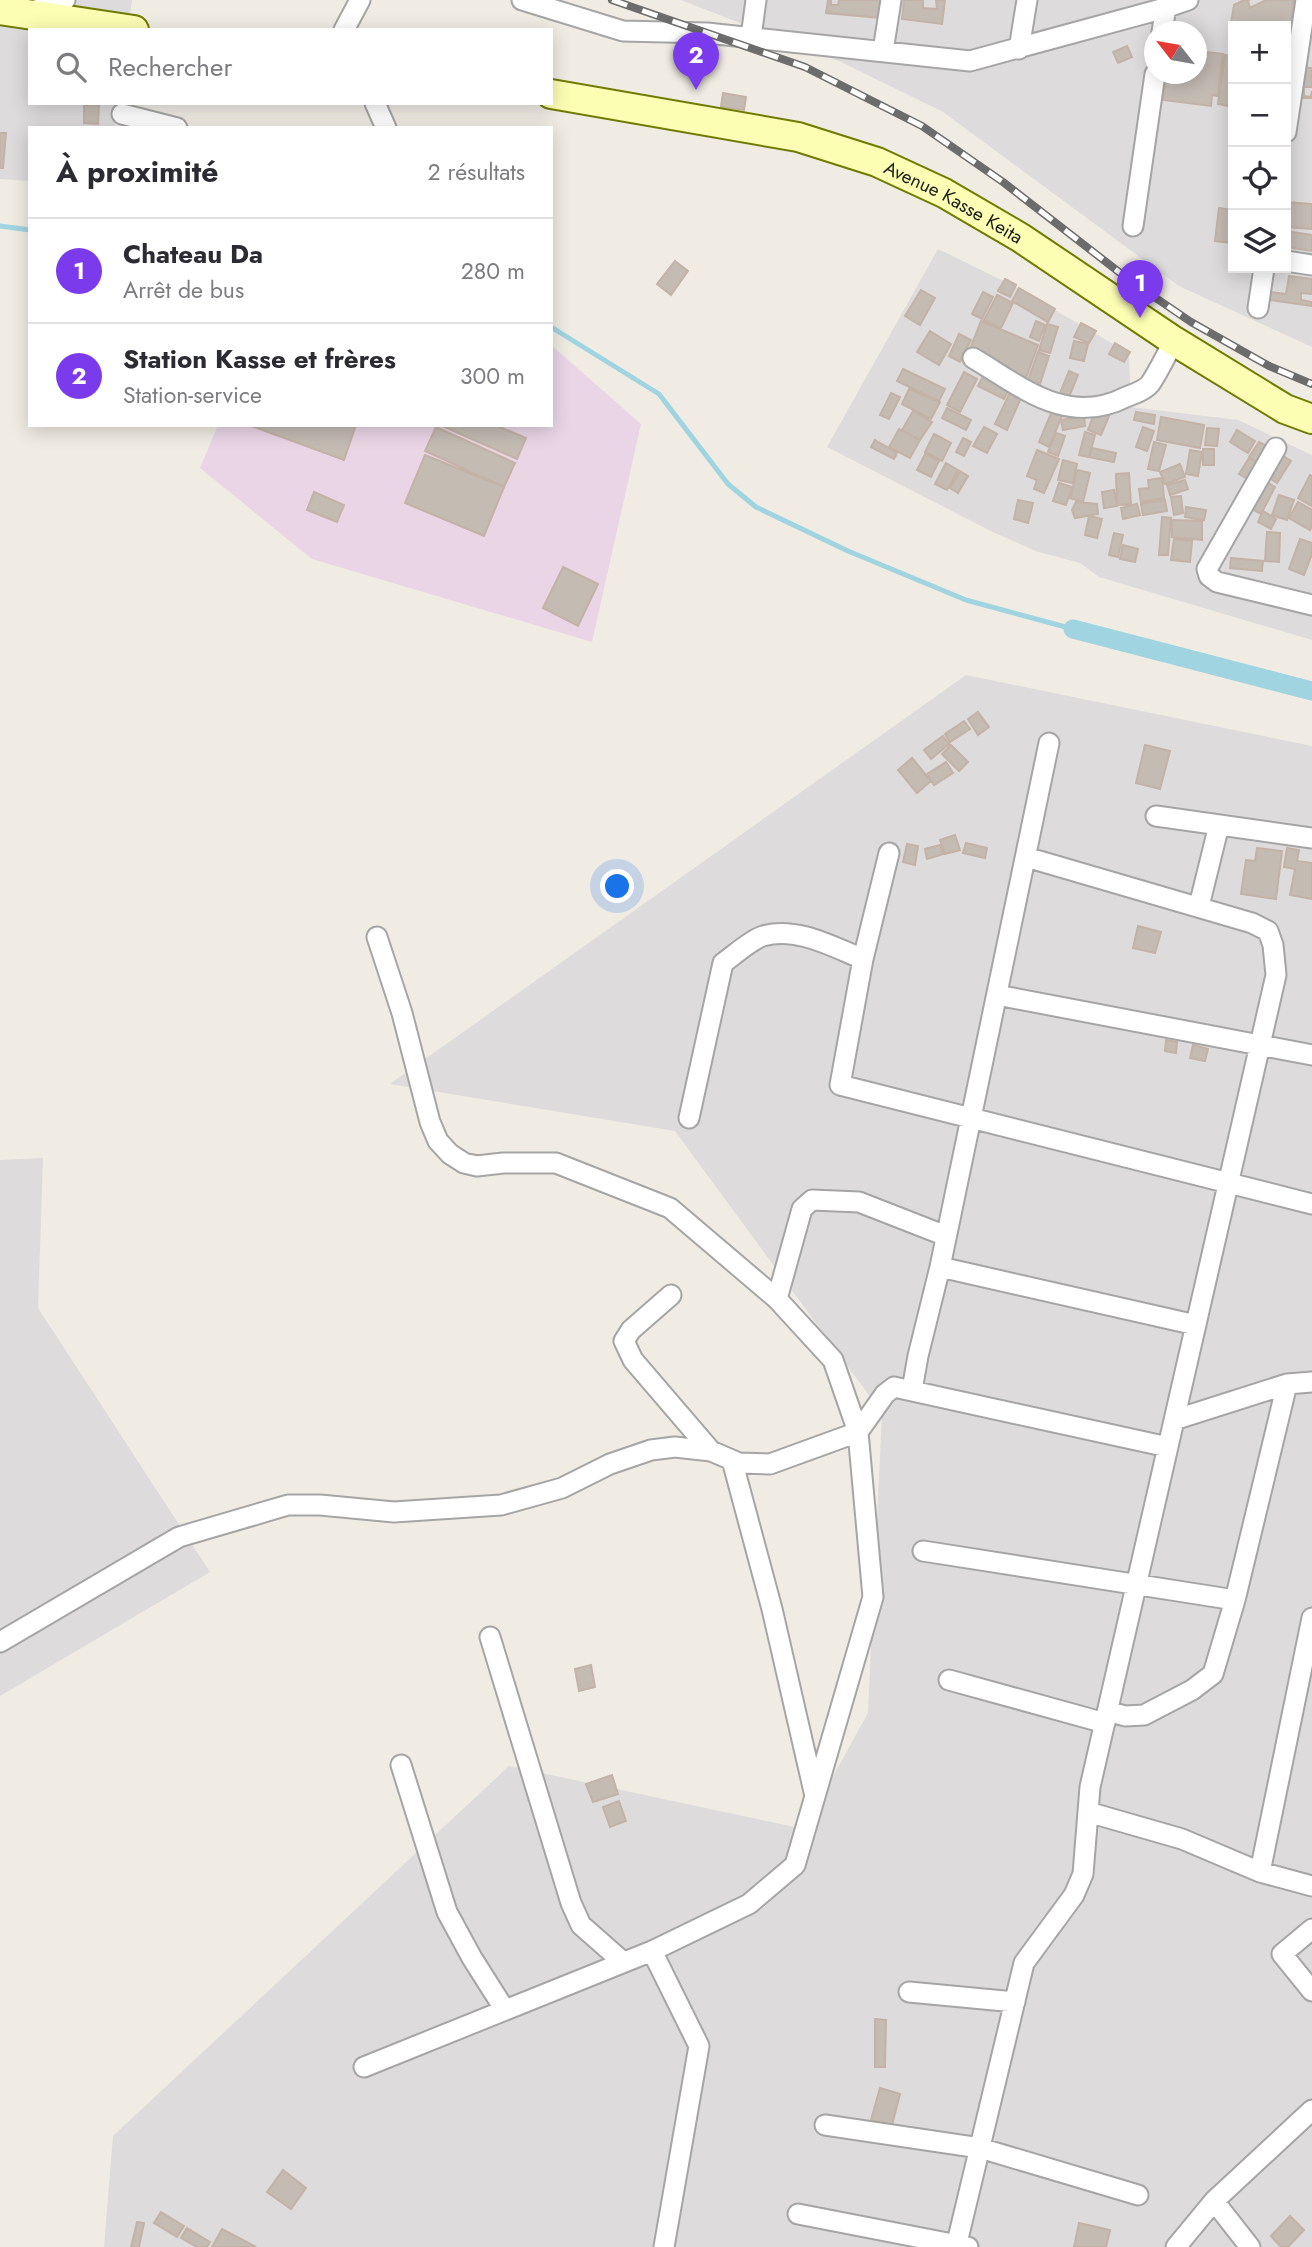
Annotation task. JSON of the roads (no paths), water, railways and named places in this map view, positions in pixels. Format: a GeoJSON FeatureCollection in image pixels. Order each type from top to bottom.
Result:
{"type":"FeatureCollection","features":[{"type":"Feature","properties":{"kind":"main road"},"geometry":{"type":"LineString","coordinates":[[13,12],[121,28]]}},
{"type":"Feature","properties":{"kind":"main road","name":"Avenue Kasse Keita"},"geometry":{"type":"LineString","coordinates":[[553,94],[798,137],[877,162],[944,193],[1021,238],[1174,341],[1285,409],[1312,419]]}},
{"type":"Feature","properties":{"kind":"street"},"geometry":{"type":"LineString","coordinates":[[13,12],[65,0]]}},
{"type":"Feature","properties":{"kind":"street"},"geometry":{"type":"LineString","coordinates":[[345,28],[360,0]]}},
{"type":"Feature","properties":{"kind":"street"},"geometry":{"type":"LineString","coordinates":[[522,0],[623,31],[708,33],[970,61],[1188,0]]}},
{"type":"Feature","properties":{"kind":"street"},"geometry":{"type":"LineString","coordinates":[[751,37],[756,0]]}},
{"type":"Feature","properties":{"kind":"street"},"geometry":{"type":"LineString","coordinates":[[883,51],[891,0]]}},
{"type":"Feature","properties":{"kind":"street"},"geometry":{"type":"LineString","coordinates":[[1019,49],[1027,0]]}},
{"type":"Feature","properties":{"kind":"street"},"geometry":{"type":"LineString","coordinates":[[1291,99],[1306,0]]}},
{"type":"Feature","properties":{"kind":"street"},"geometry":{"type":"LineString","coordinates":[[1133,226],[1154,84]]}},
{"type":"Feature","properties":{"kind":"street"},"geometry":{"type":"LineString","coordinates":[[376,105],[385,126]]}},
{"type":"Feature","properties":{"kind":"street"},"geometry":{"type":"LineString","coordinates":[[122,114],[169,126]]}},
{"type":"Feature","properties":{"kind":"street"},"geometry":{"type":"LineString","coordinates":[[1291,262],[1312,265]]}},
{"type":"Feature","properties":{"kind":"street"},"geometry":{"type":"LineString","coordinates":[[1258,308],[1264,273]]}},
{"type":"Feature","properties":{"kind":"street"},"geometry":{"type":"LineString","coordinates":[[973,358],[1042,399],[1064,407],[1089,408],[1113,404],[1148,386],[1174,341]]}},
{"type":"Feature","properties":{"kind":"street"},"geometry":{"type":"LineString","coordinates":[[1276,448],[1207,569],[1209,576],[1217,582],[1312,605]]}},
{"type":"Feature","properties":{"kind":"street"},"geometry":{"type":"LineString","coordinates":[[912,1390],[1049,743]]}},
{"type":"Feature","properties":{"kind":"street"},"geometry":{"type":"LineString","coordinates":[[1156,816],[1312,838]]}},
{"type":"Feature","properties":{"kind":"street"},"geometry":{"type":"LineString","coordinates":[[1199,906],[1219,825]]}},
{"type":"Feature","properties":{"kind":"street"},"geometry":{"type":"LineString","coordinates":[[889,853],[863,959],[840,1085],[1312,1204]]}},
{"type":"Feature","properties":{"kind":"street"},"geometry":{"type":"LineString","coordinates":[[798,2214],[961,2246],[980,2148],[1024,1964],[1074,1895],[1083,1874],[1090,1787],[1276,975],[1273,945],[1268,931],[1252,923],[1026,857]]}},
{"type":"Feature","properties":{"kind":"street"},"geometry":{"type":"LineString","coordinates":[[689,1118],[723,963],[762,936],[786,934],[815,939],[863,959]]}},
{"type":"Feature","properties":{"kind":"street"},"geometry":{"type":"LineString","coordinates":[[365,2067],[652,1951],[749,1904],[795,1865],[873,1597],[858,1432],[833,1360],[777,1298],[670,1208],[556,1163],[477,1166],[464,1163],[450,1154],[438,1141],[430,1122],[402,1013],[377,937]]}},
{"type":"Feature","properties":{"kind":"street"},"geometry":{"type":"LineString","coordinates":[[997,995],[1312,1055]]}},
{"type":"Feature","properties":{"kind":"street"},"geometry":{"type":"LineString","coordinates":[[777,1298],[802,1209],[812,1200],[859,1202],[946,1236]]}},
{"type":"Feature","properties":{"kind":"street"},"geometry":{"type":"LineString","coordinates":[[940,1266],[1196,1325]]}},
{"type":"Feature","properties":{"kind":"street"},"geometry":{"type":"LineString","coordinates":[[671,1294],[631,1330],[624,1340],[633,1360],[710,1451]]}},
{"type":"Feature","properties":{"kind":"street"},"geometry":{"type":"LineString","coordinates":[[1174,1420],[1287,1384],[1312,1382]]}},
{"type":"Feature","properties":{"kind":"street"},"geometry":{"type":"LineString","coordinates":[[948,1681],[1106,1717],[1144,1714],[1192,1690],[1213,1674],[1235,1600],[1287,1384]]}},
{"type":"Feature","properties":{"kind":"street"},"geometry":{"type":"LineString","coordinates":[[0,1642],[179,1537],[288,1505],[320,1505],[394,1512],[501,1504],[562,1488],[610,1464],[651,1450],[675,1447],[710,1451],[739,1462],[770,1464],[858,1432],[885,1394],[894,1387],[1168,1447]]}},
{"type":"Feature","properties":{"kind":"street"},"geometry":{"type":"LineString","coordinates":[[732,1460],[772,1609],[815,1797]]}},
{"type":"Feature","properties":{"kind":"street"},"geometry":{"type":"LineString","coordinates":[[923,1551],[1235,1600]]}},
{"type":"Feature","properties":{"kind":"street"},"geometry":{"type":"LineString","coordinates":[[1260,1872],[1312,1618]]}},
{"type":"Feature","properties":{"kind":"street"},"geometry":{"type":"LineString","coordinates":[[490,1637],[571,1903],[581,1925],[623,1962]]}},
{"type":"Feature","properties":{"kind":"street"},"geometry":{"type":"LineString","coordinates":[[401,1765],[447,1912],[505,2010]]}},
{"type":"Feature","properties":{"kind":"street"},"geometry":{"type":"LineString","coordinates":[[1088,1812],[1182,1839],[1260,1872],[1312,1886]]}},
{"type":"Feature","properties":{"kind":"street"},"geometry":{"type":"LineString","coordinates":[[1312,1929],[1282,1954],[1312,1991]]}},
{"type":"Feature","properties":{"kind":"street"},"geometry":{"type":"LineString","coordinates":[[652,1951],[699,2046],[664,2247]]}},
{"type":"Feature","properties":{"kind":"street"},"geometry":{"type":"LineString","coordinates":[[909,1992],[1015,2001]]}},
{"type":"Feature","properties":{"kind":"street"},"geometry":{"type":"LineString","coordinates":[[1177,2247],[1214,2201],[1312,2110]]}},
{"type":"Feature","properties":{"kind":"street"},"geometry":{"type":"LineString","coordinates":[[825,2125],[980,2148],[1138,2195]]}},
{"type":"Feature","properties":{"kind":"street"},"geometry":{"type":"LineString","coordinates":[[1214,2201],[1250,2247]]}},
{"type":"Feature","properties":{"kind":"waterway"},"geometry":{"type":"LineString","coordinates":[[0,226],[28,230]]}},
{"type":"Feature","properties":{"kind":"waterway"},"geometry":{"type":"LineString","coordinates":[[553,328],[659,394],[728,484],[756,507],[848,551],[966,600],[1073,629]]}},
{"type":"Feature","properties":{"kind":"waterway"},"geometry":{"type":"LineString","coordinates":[[1073,629],[1312,691]]}},
{"type":"Feature","properties":{"kind":"railway"},"geometry":{"type":"LineString","coordinates":[[612,0],[805,67],[922,126],[1003,182],[1128,279],[1191,322],[1269,366],[1312,384]]}},
{"type":"Feature","properties":{"kind":"place","name":"Station Kasse et frères"},"geometry":{"type":"Point","coordinates":[696,90]}},
{"type":"Feature","properties":{"kind":"place","name":"Chateau Da"},"geometry":{"type":"Point","coordinates":[1140,318]}}]}
